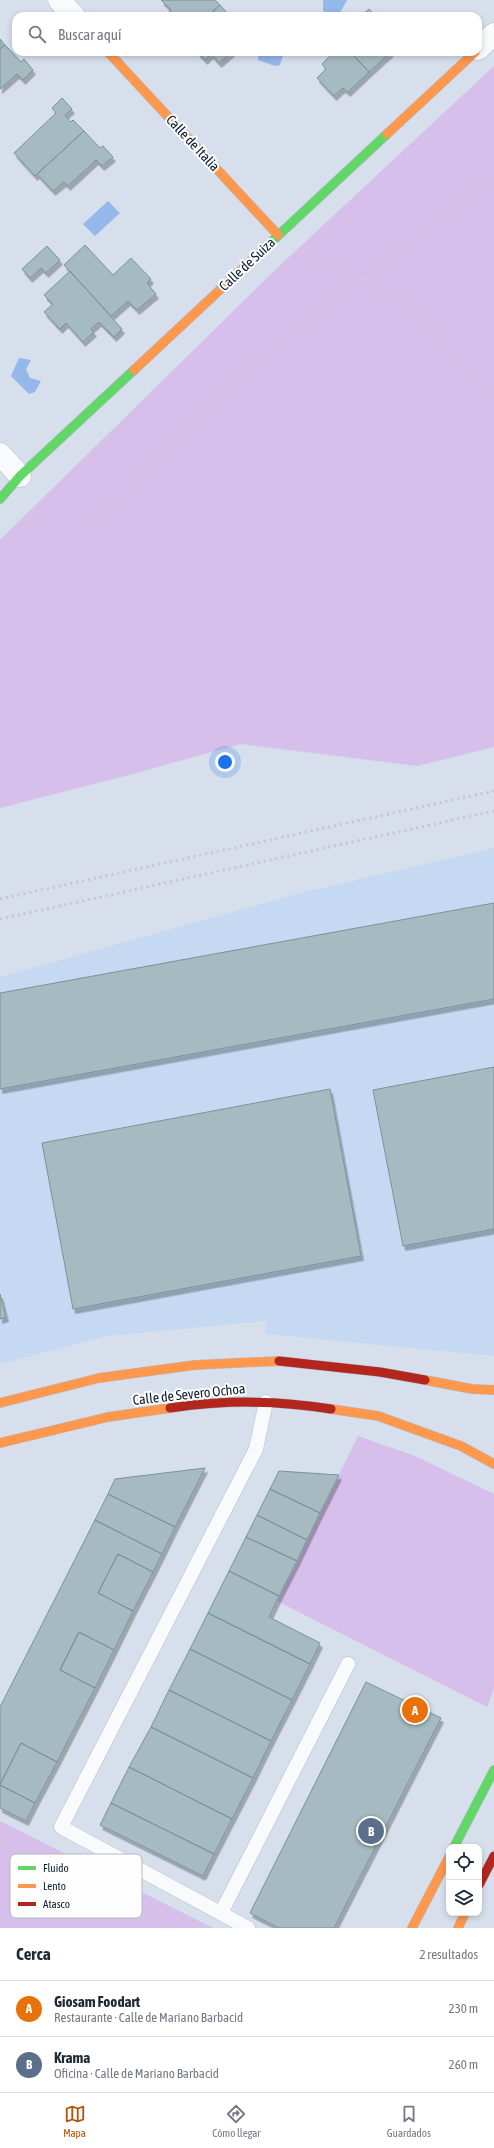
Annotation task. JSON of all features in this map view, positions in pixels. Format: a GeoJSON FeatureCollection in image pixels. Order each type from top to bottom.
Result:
{"type":"FeatureCollection","features":[{"type":"Feature","properties":{"kind":"street"},"geometry":{"type":"LineString","coordinates":[[59,0],[70,12]]}},
{"type":"Feature","properties":{"kind":"street"},"geometry":{"type":"LineString","coordinates":[[482,45],[494,34]]}},
{"type":"Feature","properties":{"kind":"street","name":"Calle de Italia"},"geometry":{"type":"LineString","coordinates":[[112,56],[278,235]]}},
{"type":"Feature","properties":{"kind":"street","name":"Calle de Suiza"},"geometry":{"type":"LineString","coordinates":[[0,499],[20,476],[471,56]]}},
{"type":"Feature","properties":{"kind":"street"},"geometry":{"type":"LineString","coordinates":[[0,454],[20,476]]}},
{"type":"Feature","properties":{"kind":"street","name":"Calle de Severo Ochoa"},"geometry":{"type":"LineString","coordinates":[[0,1403],[99,1378],[194,1365],[245,1362],[289,1361],[380,1372],[472,1389],[494,1390]]}},
{"type":"Feature","properties":{"kind":"street","name":"Calle de Severo Ochoa"},"geometry":{"type":"LineString","coordinates":[[0,1443],[108,1417],[231,1401],[289,1402],[378,1416],[461,1446],[494,1464]]}},
{"type":"Feature","properties":{"kind":"street"},"geometry":{"type":"LineString","coordinates":[[456,1844],[494,1770]]}},
{"type":"Feature","properties":{"kind":"street"},"geometry":{"type":"LineString","coordinates":[[482,1880],[494,1856]]}},
{"type":"Feature","properties":{"kind":"street"},"geometry":{"type":"LineString","coordinates":[[412,1928],[446,1863]]}},
{"type":"Feature","properties":{"kind":"street"},"geometry":{"type":"LineString","coordinates":[[458,1928],[464,1916]]}},
{"type":"Feature","properties":{"kind":"lane"},"geometry":{"type":"LineString","coordinates":[[110,1854],[61,1828],[256,1450],[266,1402]]}},
{"type":"Feature","properties":{"kind":"lane"},"geometry":{"type":"LineString","coordinates":[[221,1913],[348,1664]]}},
{"type":"Feature","properties":{"kind":"lane"},"geometry":{"type":"LineString","coordinates":[[142,1871],[248,1928]]}},
{"type":"Feature","properties":{"kind":"path"},"geometry":{"type":"LineString","coordinates":[[13,519],[53,528],[81,524],[116,504],[242,372],[494,177]]}},
{"type":"Feature","properties":{"kind":"path"},"geometry":{"type":"LineString","coordinates":[[296,250],[311,260],[363,279],[404,300],[494,402]]}},
{"type":"Feature","properties":{"kind":"path"},"geometry":{"type":"LineString","coordinates":[[0,1842],[23,1854]]}},
{"type":"Feature","properties":{"kind":"path"},"geometry":{"type":"LineString","coordinates":[[142,1915],[168,1928]]}},
{"type":"Feature","properties":{"kind":"shaded area"},"geometry":{"type":"Polygon","coordinates":[[[494,66],[494,747],[417,766],[241,744],[0,808],[0,540],[274,271],[494,66]]]}},
{"type":"Feature","properties":{"kind":"shaded area"},"geometry":{"type":"Polygon","coordinates":[[[494,848],[494,1356],[265,1334],[267,1321],[108,1336],[0,1364],[0,977],[300,893],[494,848]]]}},
{"type":"Feature","properties":{"kind":"shaded area"},"geometry":{"type":"Polygon","coordinates":[[[358,1436],[415,1456],[494,1494],[494,1689],[487,1707],[277,1601],[358,1436]]]}},
{"type":"Feature","properties":{"kind":"shaded area"},"geometry":{"type":"Polygon","coordinates":[[[0,1821],[66,1854],[10,1854],[10,1918],[142,1918],[142,1892],[213,1928],[0,1928],[0,1821]]]}},
{"type":"Feature","properties":{"kind":"water"},"geometry":{"type":"Polygon","coordinates":[[[323,0],[347,0],[341,12],[323,11],[323,0]]]}},
{"type":"Feature","properties":{"kind":"water"},"geometry":{"type":"Polygon","coordinates":[[[283,56],[280,65],[275,66],[258,60],[258,57],[283,56]]]}},
{"type":"Feature","properties":{"kind":"water"},"geometry":{"type":"Polygon","coordinates":[[[108,201],[120,213],[95,236],[83,224],[108,201]]]}},
{"type":"Feature","properties":{"kind":"water"},"geometry":{"type":"Polygon","coordinates":[[[19,358],[31,360],[26,369],[30,378],[41,381],[35,392],[29,394],[11,376],[19,358]]]}},
{"type":"Feature","properties":{"kind":"building"},"geometry":{"type":"Polygon","coordinates":[[[161,0],[215,0],[220,5],[212,12],[169,12],[171,10],[161,0]]]}},
{"type":"Feature","properties":{"kind":"building"},"geometry":{"type":"Polygon","coordinates":[[[220,5],[226,12],[212,12],[220,5]]]}},
{"type":"Feature","properties":{"kind":"building"},"geometry":{"type":"Polygon","coordinates":[[[0,39],[5,45],[0,49],[0,39]]]}},
{"type":"Feature","properties":{"kind":"building"},"geometry":{"type":"Polygon","coordinates":[[[5,45],[12,52],[12,56],[15,56],[21,62],[24,59],[33,70],[23,80],[17,74],[0,89],[0,49],[5,45]]]}},
{"type":"Feature","properties":{"kind":"building"},"geometry":{"type":"Polygon","coordinates":[[[201,56],[209,56],[205,60],[201,56]]]}},
{"type":"Feature","properties":{"kind":"building"},"geometry":{"type":"Polygon","coordinates":[[[213,56],[227,56],[219,63],[213,56]]]}},
{"type":"Feature","properties":{"kind":"building"},"geometry":{"type":"Polygon","coordinates":[[[330,56],[354,56],[369,72],[348,92],[343,88],[334,96],[317,78],[326,69],[322,64],[330,56]]]}},
{"type":"Feature","properties":{"kind":"building"},"geometry":{"type":"Polygon","coordinates":[[[354,56],[387,56],[369,72],[354,56]]]}},
{"type":"Feature","properties":{"kind":"building"},"geometry":{"type":"Polygon","coordinates":[[[62,98],[72,109],[65,115],[71,122],[73,120],[84,131],[35,176],[14,153],[56,113],[52,108],[62,98]]]}},
{"type":"Feature","properties":{"kind":"building"},"geometry":{"type":"Polygon","coordinates":[[[84,131],[100,148],[103,146],[113,157],[102,166],[96,160],[68,186],[64,182],[53,191],[37,174],[84,131]]]}},
{"type":"Feature","properties":{"kind":"building"},"geometry":{"type":"Polygon","coordinates":[[[85,245],[113,275],[131,258],[151,279],[147,283],[156,294],[137,310],[128,301],[111,316],[64,265],[85,245]]]}},
{"type":"Feature","properties":{"kind":"building"},"geometry":{"type":"Polygon","coordinates":[[[47,246],[60,260],[46,273],[41,268],[30,278],[22,269],[47,246]]]}},
{"type":"Feature","properties":{"kind":"building"},"geometry":{"type":"Polygon","coordinates":[[[70,271],[122,329],[114,337],[99,322],[91,329],[94,332],[83,342],[66,323],[60,329],[44,312],[53,304],[44,295],[70,271]]]}},
{"type":"Feature","properties":{"kind":"building"},"geometry":{"type":"Polygon","coordinates":[[[494,903],[494,999],[0,1089],[0,993],[494,903]]]}},
{"type":"Feature","properties":{"kind":"building"},"geometry":{"type":"Polygon","coordinates":[[[494,1067],[494,1229],[403,1246],[373,1090],[494,1067]]]}},
{"type":"Feature","properties":{"kind":"building"},"geometry":{"type":"Polygon","coordinates":[[[330,1089],[361,1256],[73,1309],[42,1143],[330,1089]]]}},
{"type":"Feature","properties":{"kind":"building"},"geometry":{"type":"Polygon","coordinates":[[[0,1294],[6,1317],[0,1319],[0,1294]]]}},
{"type":"Feature","properties":{"kind":"building"},"geometry":{"type":"Polygon","coordinates":[[[205,1468],[175,1527],[108,1494],[115,1479],[205,1468]]]}},
{"type":"Feature","properties":{"kind":"building"},"geometry":{"type":"Polygon","coordinates":[[[279,1471],[339,1475],[320,1513],[270,1489],[279,1471]]]}},
{"type":"Feature","properties":{"kind":"building"},"geometry":{"type":"Polygon","coordinates":[[[270,1489],[320,1513],[307,1540],[257,1515],[270,1489]]]}},
{"type":"Feature","properties":{"kind":"building"},"geometry":{"type":"Polygon","coordinates":[[[108,1494],[175,1527],[162,1554],[95,1520],[108,1494]]]}},
{"type":"Feature","properties":{"kind":"building"},"geometry":{"type":"Polygon","coordinates":[[[257,1515],[307,1540],[297,1561],[246,1537],[257,1515]]]}},
{"type":"Feature","properties":{"kind":"building"},"geometry":{"type":"Polygon","coordinates":[[[95,1520],[162,1554],[153,1572],[118,1554],[98,1593],[133,1611],[114,1650],[79,1632],[60,1670],[95,1688],[57,1762],[21,1743],[0,1784],[0,1707],[95,1520]]]}},
{"type":"Feature","properties":{"kind":"building"},"geometry":{"type":"Polygon","coordinates":[[[246,1537],[297,1561],[279,1596],[229,1571],[246,1537]]]}},
{"type":"Feature","properties":{"kind":"building"},"geometry":{"type":"Polygon","coordinates":[[[118,1554],[153,1572],[133,1611],[98,1593],[118,1554]]]}},
{"type":"Feature","properties":{"kind":"building"},"geometry":{"type":"Polygon","coordinates":[[[229,1571],[279,1596],[269,1617],[320,1643],[310,1664],[208,1613],[229,1571]]]}},
{"type":"Feature","properties":{"kind":"building"},"geometry":{"type":"Polygon","coordinates":[[[208,1613],[310,1664],[292,1700],[190,1649],[208,1613]]]}},
{"type":"Feature","properties":{"kind":"building"},"geometry":{"type":"Polygon","coordinates":[[[79,1632],[114,1650],[95,1688],[60,1670],[79,1632]]]}},
{"type":"Feature","properties":{"kind":"building"},"geometry":{"type":"Polygon","coordinates":[[[190,1649],[292,1700],[271,1741],[169,1690],[190,1649]]]}},
{"type":"Feature","properties":{"kind":"building"},"geometry":{"type":"Polygon","coordinates":[[[366,1682],[441,1718],[334,1928],[279,1928],[250,1913],[366,1682]]]}},
{"type":"Feature","properties":{"kind":"building"},"geometry":{"type":"Polygon","coordinates":[[[169,1690],[271,1741],[253,1778],[151,1727],[169,1690]]]}},
{"type":"Feature","properties":{"kind":"building"},"geometry":{"type":"Polygon","coordinates":[[[151,1727],[253,1778],[232,1819],[129,1767],[151,1727]]]}},
{"type":"Feature","properties":{"kind":"building"},"geometry":{"type":"Polygon","coordinates":[[[21,1743],[57,1762],[35,1803],[0,1785],[21,1743]]]}},
{"type":"Feature","properties":{"kind":"building"},"geometry":{"type":"Polygon","coordinates":[[[129,1767],[232,1819],[214,1854],[111,1803],[129,1767]]]}},
{"type":"Feature","properties":{"kind":"building"},"geometry":{"type":"Polygon","coordinates":[[[0,1785],[35,1803],[26,1821],[0,1808],[0,1785]]]}},
{"type":"Feature","properties":{"kind":"building"},"geometry":{"type":"Polygon","coordinates":[[[111,1803],[214,1854],[203,1876],[100,1825],[111,1803]]]}},
{"type":"Feature","properties":{"kind":"railway"},"geometry":{"type":"LineString","coordinates":[[0,899],[494,791]]}},
{"type":"Feature","properties":{"kind":"railway"},"geometry":{"type":"LineString","coordinates":[[0,919],[494,811]]}},
{"type":"Feature","properties":{"kind":"traffic: fast"},"geometry":{"type":"LineString","coordinates":[[254,258],[387,134]]}},
{"type":"Feature","properties":{"kind":"traffic: fast"},"geometry":{"type":"LineString","coordinates":[[0,499],[20,476],[134,370]]}},
{"type":"Feature","properties":{"kind":"traffic: fast"},"geometry":{"type":"LineString","coordinates":[[456,1844],[494,1770]]}},
{"type":"Feature","properties":{"kind":"traffic: slow"},"geometry":{"type":"LineString","coordinates":[[112,56],[278,235]]}},
{"type":"Feature","properties":{"kind":"traffic: slow"},"geometry":{"type":"LineString","coordinates":[[387,134],[471,56]]}},
{"type":"Feature","properties":{"kind":"traffic: slow"},"geometry":{"type":"LineString","coordinates":[[134,370],[254,258]]}},
{"type":"Feature","properties":{"kind":"traffic: slow"},"geometry":{"type":"LineString","coordinates":[[0,1403],[99,1378],[195,1365],[279,1361]]}},
{"type":"Feature","properties":{"kind":"traffic: slow"},"geometry":{"type":"LineString","coordinates":[[425,1380],[472,1389],[494,1390]]}},
{"type":"Feature","properties":{"kind":"traffic: slow"},"geometry":{"type":"LineString","coordinates":[[0,1443],[108,1417],[170,1408]]}},
{"type":"Feature","properties":{"kind":"traffic: slow"},"geometry":{"type":"LineString","coordinates":[[331,1409],[378,1416],[461,1446],[494,1464]]}},
{"type":"Feature","properties":{"kind":"traffic: slow"},"geometry":{"type":"LineString","coordinates":[[412,1928],[446,1863]]}},
{"type":"Feature","properties":{"kind":"traffic: slow"},"geometry":{"type":"LineString","coordinates":[[458,1928],[464,1916]]}},
{"type":"Feature","properties":{"kind":"traffic: jam"},"geometry":{"type":"LineString","coordinates":[[279,1361],[380,1372],[425,1380]]}},
{"type":"Feature","properties":{"kind":"traffic: jam"},"geometry":{"type":"LineString","coordinates":[[170,1408],[191,1405],[250,1402],[290,1404],[331,1409]]}},
{"type":"Feature","properties":{"kind":"traffic: jam"},"geometry":{"type":"LineString","coordinates":[[482,1880],[494,1856]]}},
{"type":"Feature","properties":{"kind":"place","name":"Giosam Foodart"},"geometry":{"type":"Point","coordinates":[415,1710]}},
{"type":"Feature","properties":{"kind":"place","name":"Krama"},"geometry":{"type":"Point","coordinates":[371,1831]}}]}
